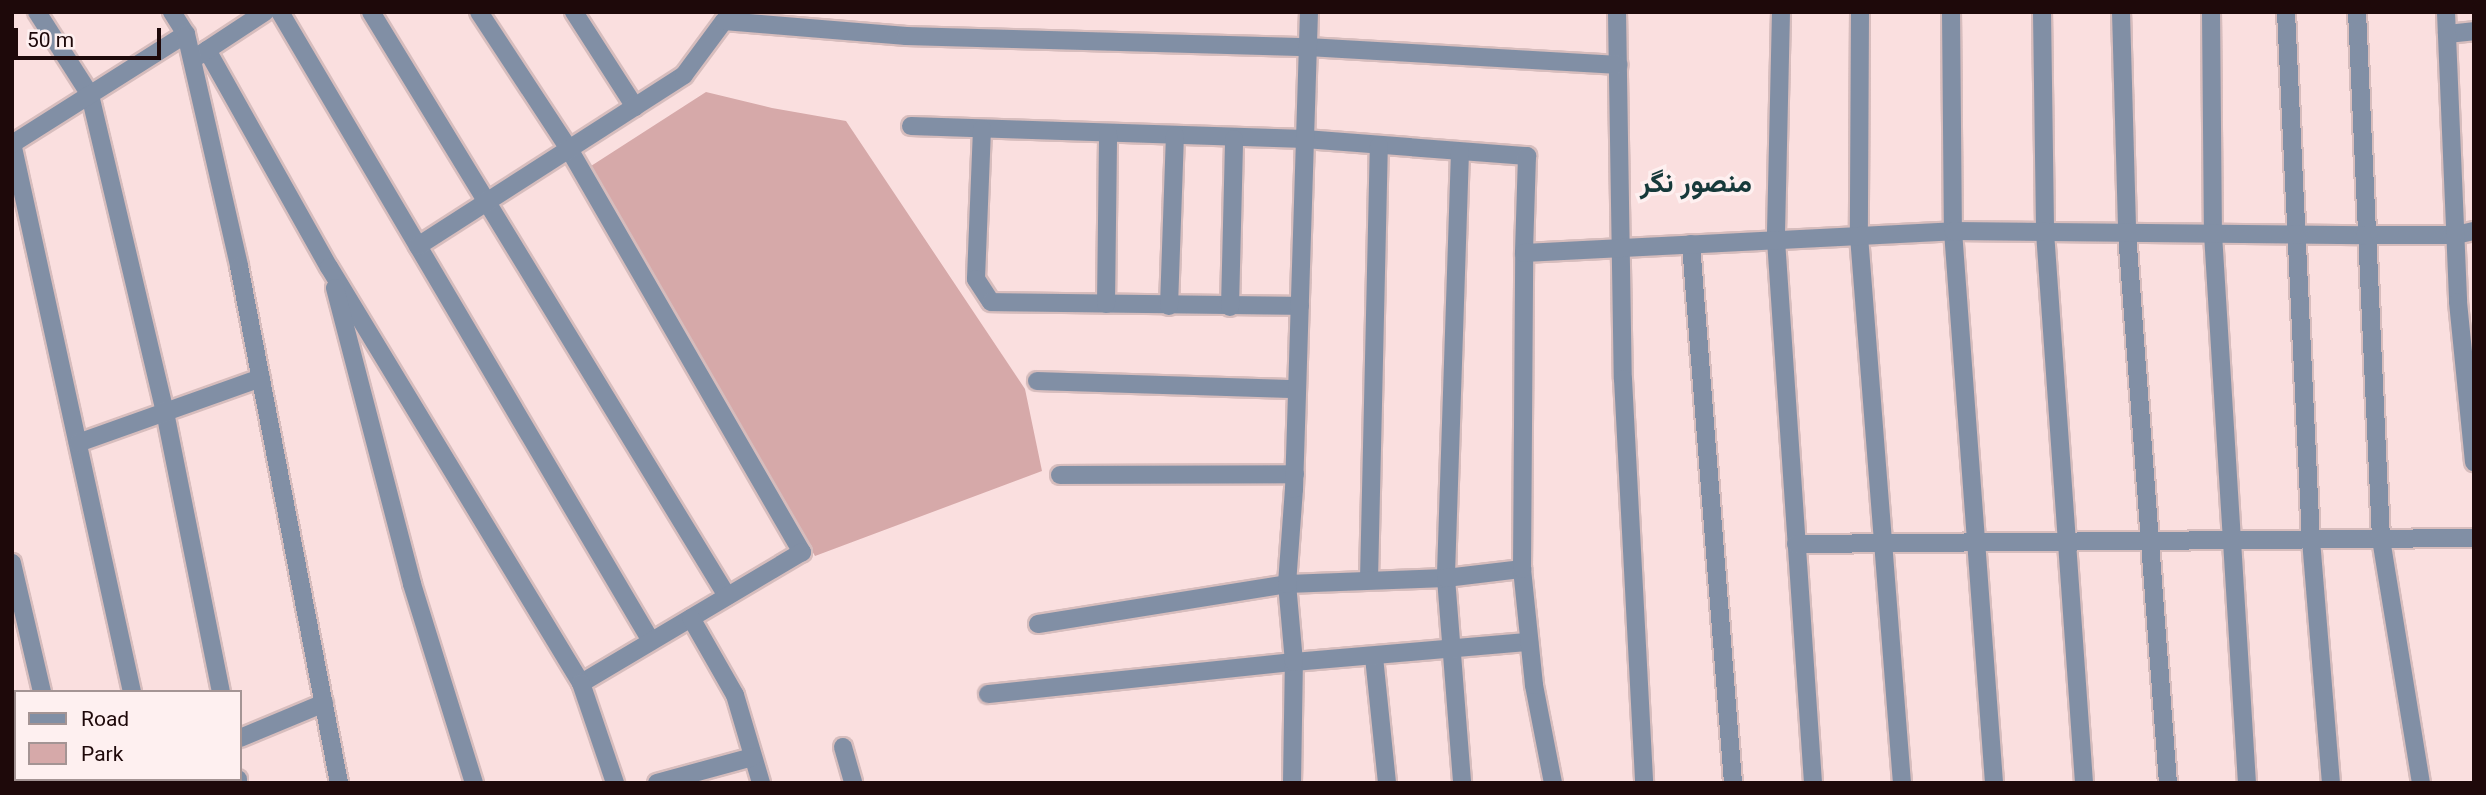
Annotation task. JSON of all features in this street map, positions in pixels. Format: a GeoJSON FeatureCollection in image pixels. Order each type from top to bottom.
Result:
{"type":"FeatureCollection","features":[{"type":"Feature","properties":{"kind":"street"},"geometry":{"type":"LineString","coordinates":[[37,12],[90,95],[165,412],[221,690]]}},
{"type":"Feature","properties":{"kind":"street"},"geometry":{"type":"LineString","coordinates":[[172,12],[582,683],[615,783]]}},
{"type":"Feature","properties":{"kind":"street"},"geometry":{"type":"LineString","coordinates":[[200,55],[265,12]]}},
{"type":"Feature","properties":{"kind":"street"},"geometry":{"type":"LineString","coordinates":[[280,12],[651,641]]}},
{"type":"Feature","properties":{"kind":"street"},"geometry":{"type":"LineString","coordinates":[[371,12],[727,596]]}},
{"type":"Feature","properties":{"kind":"street"},"geometry":{"type":"LineString","coordinates":[[480,12],[569,149],[802,552],[582,683]]}},
{"type":"Feature","properties":{"kind":"street"},"geometry":{"type":"LineString","coordinates":[[574,12],[635,107]]}},
{"type":"Feature","properties":{"kind":"street"},"geometry":{"type":"LineString","coordinates":[[1292,783],[1294,662],[1287,584],[1295,474],[1309,12]]}},
{"type":"Feature","properties":{"kind":"street"},"geometry":{"type":"LineString","coordinates":[[1617,12],[1623,379],[1644,783]]}},
{"type":"Feature","properties":{"kind":"street"},"geometry":{"type":"LineString","coordinates":[[1781,12],[1776,240],[1813,783]]}},
{"type":"Feature","properties":{"kind":"street"},"geometry":{"type":"LineString","coordinates":[[1860,12],[1859,236],[1902,783]]}},
{"type":"Feature","properties":{"kind":"street"},"geometry":{"type":"LineString","coordinates":[[1951,12],[1953,231],[1993,783]]}},
{"type":"Feature","properties":{"kind":"street"},"geometry":{"type":"LineString","coordinates":[[2042,12],[2045,232],[2084,783]]}},
{"type":"Feature","properties":{"kind":"street"},"geometry":{"type":"LineString","coordinates":[[2121,12],[2127,233],[2168,783]]}},
{"type":"Feature","properties":{"kind":"street"},"geometry":{"type":"LineString","coordinates":[[2211,12],[2213,234],[2246,783]]}},
{"type":"Feature","properties":{"kind":"street"},"geometry":{"type":"LineString","coordinates":[[2286,12],[2311,540],[2331,783]]}},
{"type":"Feature","properties":{"kind":"street"},"geometry":{"type":"LineString","coordinates":[[2357,12],[2365,235],[2381,539],[2421,783]]}},
{"type":"Feature","properties":{"kind":"street"},"geometry":{"type":"LineString","coordinates":[[2446,12],[2458,302],[2474,462]]}},
{"type":"Feature","properties":{"kind":"street"},"geometry":{"type":"LineString","coordinates":[[418,246],[684,75],[724,21],[906,36],[1308,47],[1618,65]]}},
{"type":"Feature","properties":{"kind":"street"},"geometry":{"type":"LineString","coordinates":[[2447,34],[2474,31]]}},
{"type":"Feature","properties":{"kind":"street"},"geometry":{"type":"LineString","coordinates":[[132,690],[12,144],[186,34]]}},
{"type":"Feature","properties":{"kind":"street"},"geometry":{"type":"LineString","coordinates":[[200,55],[339,783]]}},
{"type":"Feature","properties":{"kind":"street"},"geometry":{"type":"LineString","coordinates":[[911,126],[1234,139],[1305,139],[1527,156],[1522,569],[1534,685],[1553,783]]}},
{"type":"Feature","properties":{"kind":"street"},"geometry":{"type":"LineString","coordinates":[[982,129],[976,279],[991,302],[1300,306]]}},
{"type":"Feature","properties":{"kind":"street"},"geometry":{"type":"LineString","coordinates":[[1106,304],[1108,134]]}},
{"type":"Feature","properties":{"kind":"street"},"geometry":{"type":"LineString","coordinates":[[1169,306],[1175,136]]}},
{"type":"Feature","properties":{"kind":"street"},"geometry":{"type":"LineString","coordinates":[[1230,307],[1234,139]]}},
{"type":"Feature","properties":{"kind":"street"},"geometry":{"type":"LineString","coordinates":[[1369,580],[1379,146]]}},
{"type":"Feature","properties":{"kind":"street"},"geometry":{"type":"LineString","coordinates":[[1460,152],[1446,578],[1462,783]]}},
{"type":"Feature","properties":{"kind":"street"},"geometry":{"type":"LineString","coordinates":[[1524,253],[1953,231],[2456,235],[2474,231]]}},
{"type":"Feature","properties":{"kind":"street"},"geometry":{"type":"LineString","coordinates":[[1691,244],[1733,783]]}},
{"type":"Feature","properties":{"kind":"street"},"geometry":{"type":"LineString","coordinates":[[329,267],[412,584],[474,783]]}},
{"type":"Feature","properties":{"kind":"street"},"geometry":{"type":"LineString","coordinates":[[78,443],[261,378]]}},
{"type":"Feature","properties":{"kind":"street"},"geometry":{"type":"LineString","coordinates":[[1037,381],[1297,389]]}},
{"type":"Feature","properties":{"kind":"street"},"geometry":{"type":"LineString","coordinates":[[1060,475],[1295,474]]}},
{"type":"Feature","properties":{"kind":"street"},"geometry":{"type":"LineString","coordinates":[[1796,544],[2474,538]]}},
{"type":"Feature","properties":{"kind":"street"},"geometry":{"type":"LineString","coordinates":[[12,563],[42,690]]}},
{"type":"Feature","properties":{"kind":"street"},"geometry":{"type":"LineString","coordinates":[[1038,624],[1287,584],[1446,578],[1522,569]]}},
{"type":"Feature","properties":{"kind":"street"},"geometry":{"type":"LineString","coordinates":[[691,618],[735,695],[761,783]]}},
{"type":"Feature","properties":{"kind":"street"},"geometry":{"type":"LineString","coordinates":[[988,694],[1294,662],[1529,642]]}},
{"type":"Feature","properties":{"kind":"street"},"geometry":{"type":"LineString","coordinates":[[1374,657],[1387,783]]}},
{"type":"Feature","properties":{"kind":"street"},"geometry":{"type":"LineString","coordinates":[[242,737],[324,703]]}},
{"type":"Feature","properties":{"kind":"street"},"geometry":{"type":"LineString","coordinates":[[844,747],[853,783]]}},
{"type":"Feature","properties":{"kind":"street"},"geometry":{"type":"LineString","coordinates":[[664,782],[753,757]]}},
{"type":"Feature","properties":{"kind":"green space"},"geometry":{"type":"Polygon","coordinates":[[[706,92],[772,108],[846,121],[1025,389],[1042,471],[815,556],[591,166],[706,92]]]}},
{"type":"Feature","properties":{"kind":"district","name":"منصور نگر"},"geometry":{"type":"Point","coordinates":[1696,183]}}]}
